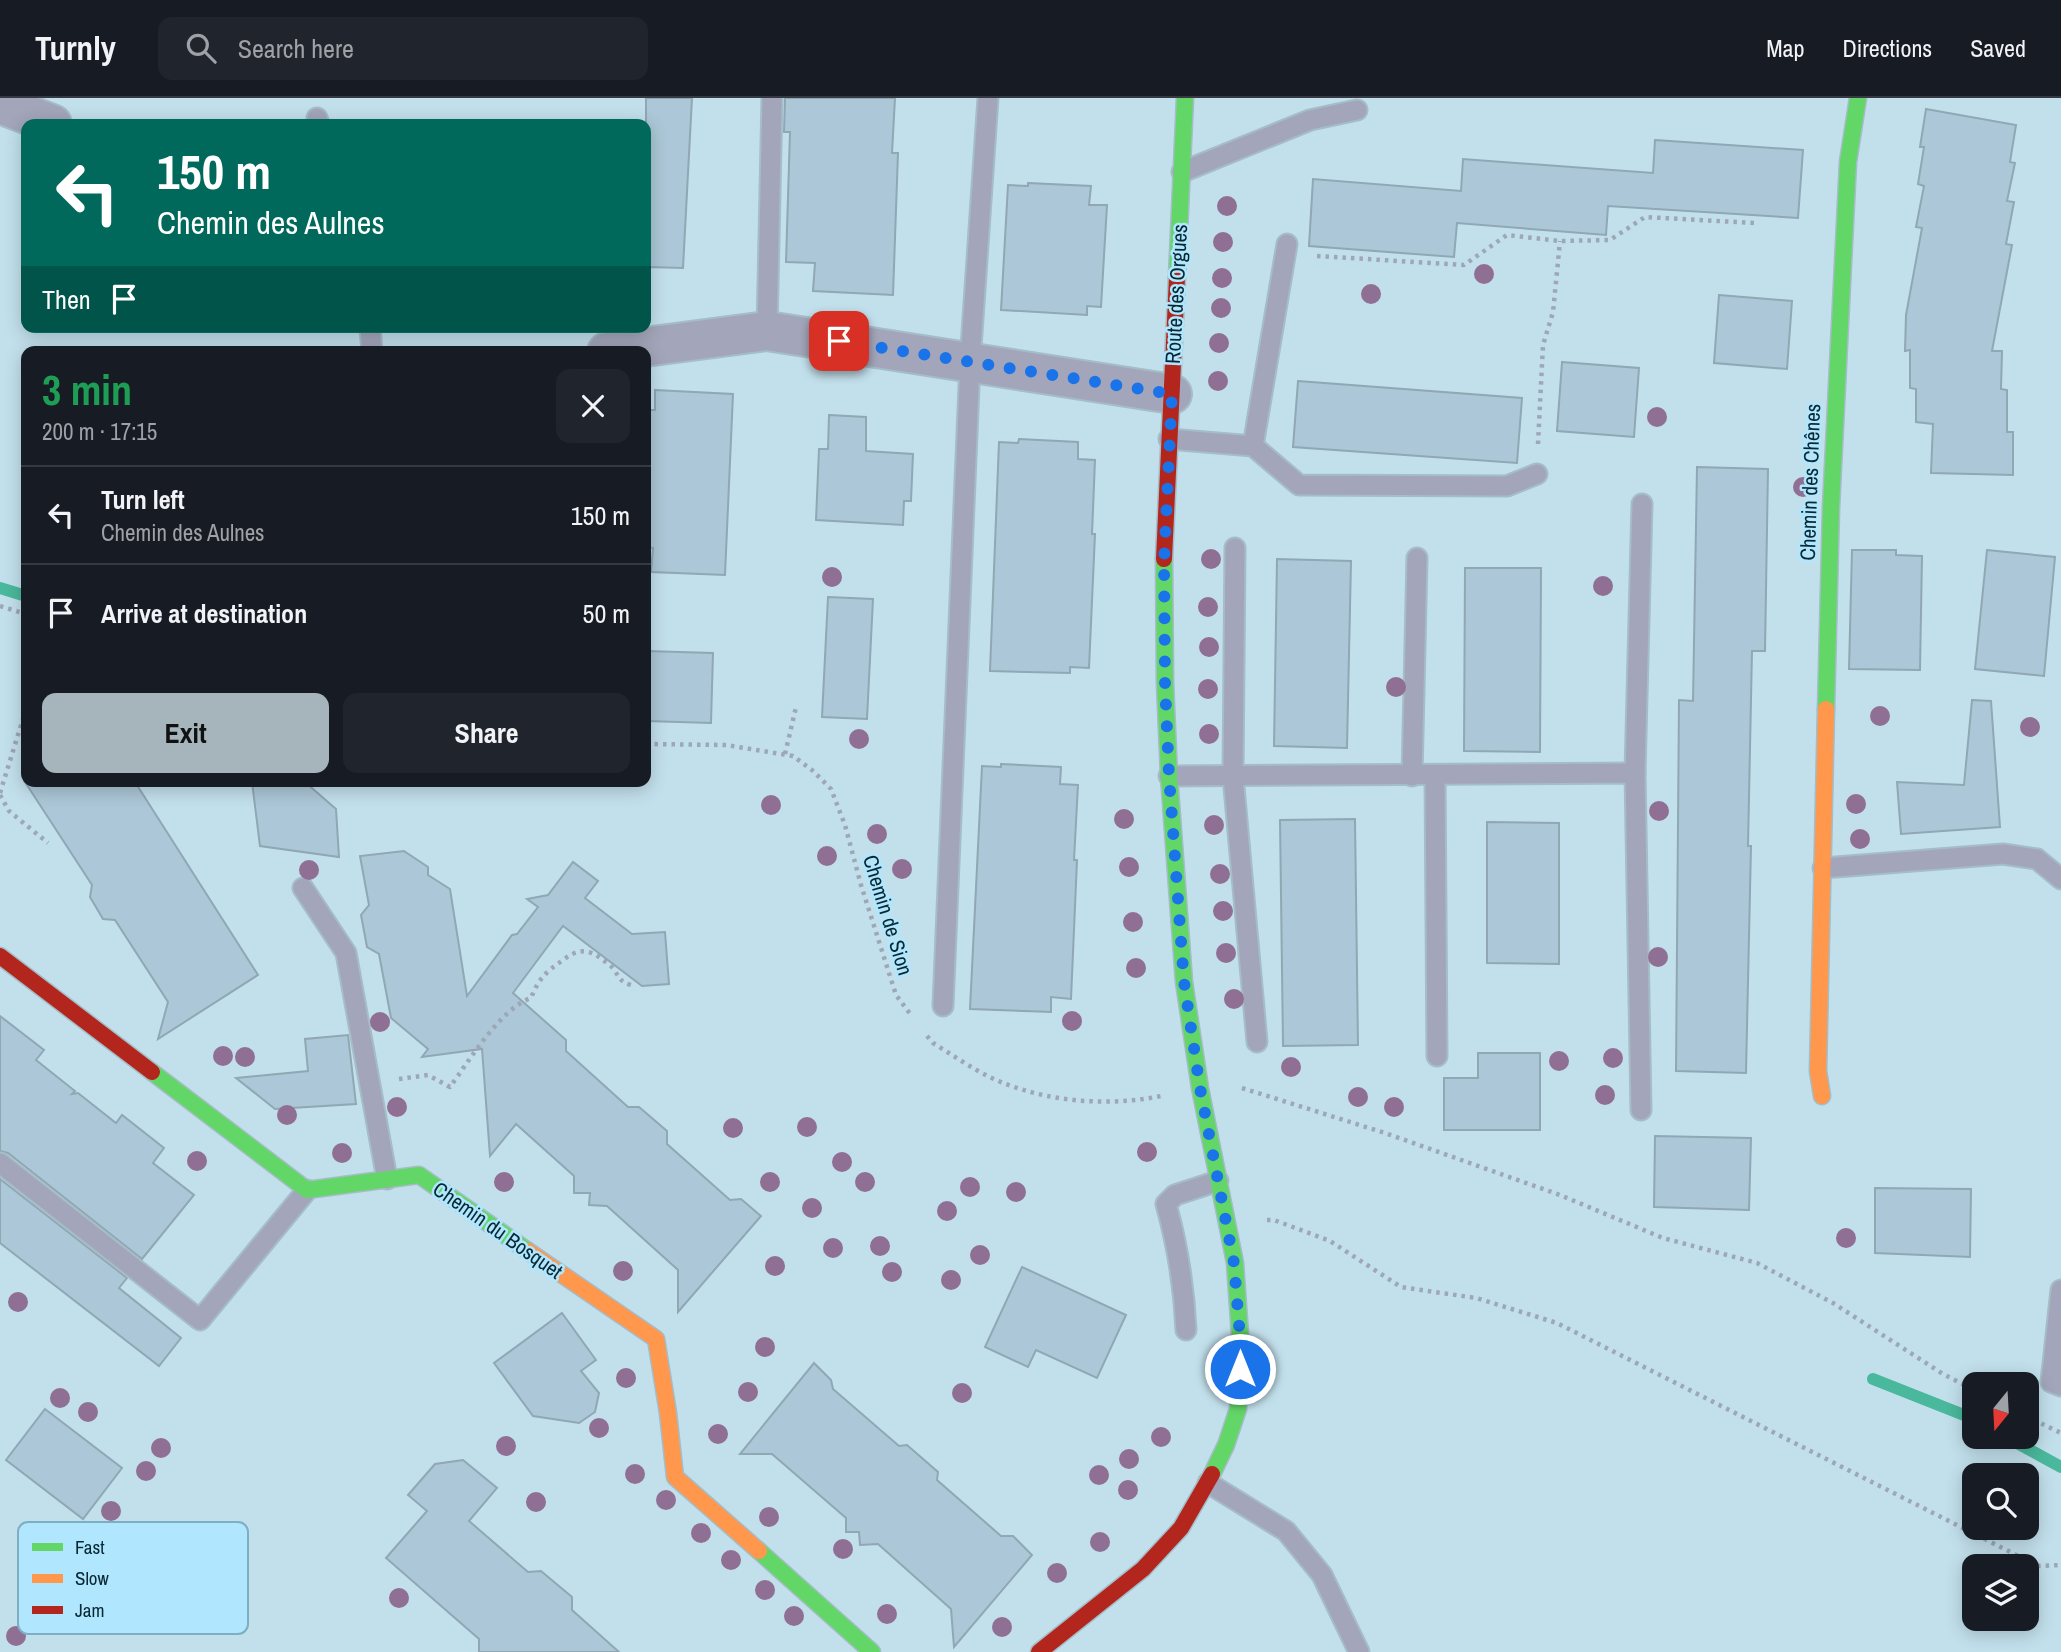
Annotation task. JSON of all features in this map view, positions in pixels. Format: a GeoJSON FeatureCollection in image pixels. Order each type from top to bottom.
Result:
{"type":"FeatureCollection","features":[{"type":"Feature","properties":{"kind":"street","name":"Route des Orgues"},"geometry":{"type":"LineString","coordinates":[[1039,1652],[1143,1569],[1181,1528],[1208,1483],[1226,1445],[1238,1409],[1241,1349],[1234,1263],[1200,1088],[1184,982],[1165,683],[1164,562],[1185,98]]}},
{"type":"Feature","properties":{"kind":"street","name":"Chemin des Chênes"},"geometry":{"type":"LineString","coordinates":[[1822,1096],[1818,1071],[1831,507],[1848,162],[1858,98]]}},
{"type":"Feature","properties":{"kind":"street"},"geometry":{"type":"LineString","coordinates":[[0,104],[39,119]]}},
{"type":"Feature","properties":{"kind":"street"},"geometry":{"type":"LineString","coordinates":[[651,346],[767,331],[1172,394]]}},
{"type":"Feature","properties":{"kind":"street"},"geometry":{"type":"LineString","coordinates":[[0,956],[307,1190]]}},
{"type":"Feature","properties":{"kind":"street","name":"Chemin du Bosquet"},"geometry":{"type":"LineString","coordinates":[[307,1190],[419,1175],[656,1339],[675,1477],[872,1652]]}},
{"type":"Feature","properties":{"kind":"lane"},"geometry":{"type":"LineString","coordinates":[[767,331],[772,98]]}},
{"type":"Feature","properties":{"kind":"lane"},"geometry":{"type":"LineString","coordinates":[[943,1006],[970,362],[988,98]]}},
{"type":"Feature","properties":{"kind":"lane"},"geometry":{"type":"LineString","coordinates":[[1182,172],[1310,120],[1357,110]]}},
{"type":"Feature","properties":{"kind":"lane"},"geometry":{"type":"LineString","coordinates":[[1253,446],[1286,249]]}},
{"type":"Feature","properties":{"kind":"lane"},"geometry":{"type":"LineString","coordinates":[[1170,439],[1253,446],[1299,485],[1507,486],[1537,474]]}},
{"type":"Feature","properties":{"kind":"lane"},"geometry":{"type":"LineString","coordinates":[[1641,1110],[1635,773],[1642,504]]}},
{"type":"Feature","properties":{"kind":"lane"},"geometry":{"type":"LineString","coordinates":[[1235,548],[1233,776],[1258,1042]]}},
{"type":"Feature","properties":{"kind":"lane"},"geometry":{"type":"LineString","coordinates":[[1412,776],[1417,558]]}},
{"type":"Feature","properties":{"kind":"lane"},"geometry":{"type":"LineString","coordinates":[[1169,776],[1635,773]]}},
{"type":"Feature","properties":{"kind":"lane"},"geometry":{"type":"LineString","coordinates":[[1435,775],[1437,1056]]}},
{"type":"Feature","properties":{"kind":"lane"},"geometry":{"type":"LineString","coordinates":[[1823,869],[2003,854],[2036,859],[2061,879]]}},
{"type":"Feature","properties":{"kind":"lane"},"geometry":{"type":"LineString","coordinates":[[303,888],[346,953],[387,1180]]}},
{"type":"Feature","properties":{"kind":"lane"},"geometry":{"type":"LineString","coordinates":[[0,1163],[200,1320],[307,1190]]}},
{"type":"Feature","properties":{"kind":"lane"},"geometry":{"type":"LineString","coordinates":[[1186,1330],[1178,1246],[1166,1204],[1175,1195],[1218,1181]]}},
{"type":"Feature","properties":{"kind":"lane"},"geometry":{"type":"LineString","coordinates":[[2061,1290],[2051,1382],[2061,1386]]}},
{"type":"Feature","properties":{"kind":"lane"},"geometry":{"type":"LineString","coordinates":[[1208,1483],[1286,1531],[1322,1575],[1359,1652]]}},
{"type":"Feature","properties":{"kind":"path"},"geometry":{"type":"LineString","coordinates":[[1286,249],[1464,265],[1507,235],[1560,240],[1610,240],[1645,217],[1754,223]]}},
{"type":"Feature","properties":{"kind":"path"},"geometry":{"type":"LineString","coordinates":[[1537,474],[1543,345],[1553,312],[1560,240]]}},
{"type":"Feature","properties":{"kind":"path"},"geometry":{"type":"LineString","coordinates":[[0,606],[21,612]]}},
{"type":"Feature","properties":{"kind":"path"},"geometry":{"type":"LineString","coordinates":[[785,754],[796,707]]}},
{"type":"Feature","properties":{"kind":"path"},"geometry":{"type":"LineString","coordinates":[[21,725],[0,794],[9,811],[48,843]]}},
{"type":"Feature","properties":{"kind":"path","name":"Chemin de Sion"},"geometry":{"type":"LineString","coordinates":[[651,744],[726,745],[785,754],[793,756],[812,770],[831,789],[845,825],[896,995],[919,1024]]}},
{"type":"Feature","properties":{"kind":"path"},"geometry":{"type":"LineString","coordinates":[[371,1084],[428,1075],[450,1087],[500,1021],[519,1002],[531,998],[539,979],[571,953],[583,950],[594,953],[615,970],[622,983],[631,985]]}},
{"type":"Feature","properties":{"kind":"path"},"geometry":{"type":"LineString","coordinates":[[926,1034],[933,1043],[982,1073],[1036,1095],[1088,1101],[1143,1100],[1200,1088],[1244,1088],[1385,1133],[1547,1191],[1663,1238],[1758,1263],[1833,1303],[1962,1384]]}},
{"type":"Feature","properties":{"kind":"path"},"geometry":{"type":"LineString","coordinates":[[1226,1222],[1274,1220],[1330,1241],[1401,1287],[1476,1298],[1557,1322],[2038,1566],[2061,1565]]}},
{"type":"Feature","properties":{"kind":"path"},"geometry":{"type":"LineString","coordinates":[[2039,1422],[2061,1433]]}},
{"type":"Feature","properties":{"kind":"building"},"geometry":{"type":"Polygon","coordinates":[[[646,98],[692,98],[683,268],[651,267],[651,119],[646,119],[646,98]]]}},
{"type":"Feature","properties":{"kind":"building"},"geometry":{"type":"Polygon","coordinates":[[[785,98],[895,98],[892,153],[898,153],[893,295],[813,291],[815,263],[786,262],[790,132],[784,132],[785,98]]]}},
{"type":"Feature","properties":{"kind":"building"},"geometry":{"type":"Polygon","coordinates":[[[1926,109],[2016,125],[2010,162],[2015,163],[2007,201],[2014,202],[2006,244],[2012,245],[1992,351],[2002,351],[2001,389],[2007,390],[2007,432],[2013,432],[2013,475],[1931,473],[1933,424],[1916,422],[1916,389],[1910,388],[1910,350],[1905,351],[1906,315],[1922,228],[1916,227],[1924,186],[1918,184],[1926,109]]]}},
{"type":"Feature","properties":{"kind":"building"},"geometry":{"type":"Polygon","coordinates":[[[1655,140],[1803,150],[1798,218],[1608,206],[1606,235],[1457,223],[1454,257],[1309,246],[1313,179],[1461,191],[1463,159],[1653,173],[1655,140]]]}},
{"type":"Feature","properties":{"kind":"building"},"geometry":{"type":"Polygon","coordinates":[[[1028,183],[1091,186],[1089,205],[1107,205],[1101,307],[1087,306],[1087,315],[1001,310],[1008,185],[1028,186],[1028,183]]]}},
{"type":"Feature","properties":{"kind":"building"},"geometry":{"type":"Polygon","coordinates":[[[1719,295],[1792,301],[1787,369],[1714,363],[1719,295]]]}},
{"type":"Feature","properties":{"kind":"building"},"geometry":{"type":"Polygon","coordinates":[[[1562,362],[1639,368],[1634,437],[1557,431],[1562,362]]]}},
{"type":"Feature","properties":{"kind":"building"},"geometry":{"type":"Polygon","coordinates":[[[1298,381],[1522,398],[1517,463],[1293,447],[1298,381]]]}},
{"type":"Feature","properties":{"kind":"building"},"geometry":{"type":"Polygon","coordinates":[[[655,390],[733,394],[725,575],[651,572],[651,410],[655,410],[655,390]]]}},
{"type":"Feature","properties":{"kind":"building"},"geometry":{"type":"Polygon","coordinates":[[[829,415],[866,417],[866,451],[913,454],[911,501],[904,501],[903,525],[816,520],[819,449],[828,449],[829,415]]]}},
{"type":"Feature","properties":{"kind":"building"},"geometry":{"type":"Polygon","coordinates":[[[1019,439],[1078,442],[1078,459],[1095,460],[1092,534],[1095,534],[1089,668],[1070,667],[1070,673],[990,671],[999,442],[1018,443],[1019,439]]]}},
{"type":"Feature","properties":{"kind":"building"},"geometry":{"type":"Polygon","coordinates":[[[1697,467],[1768,469],[1765,651],[1752,651],[1746,1073],[1676,1071],[1679,700],[1693,701],[1697,467]]]}},
{"type":"Feature","properties":{"kind":"building"},"geometry":{"type":"Polygon","coordinates":[[[1852,550],[1896,550],[1896,555],[1922,556],[1920,670],[1849,669],[1852,550]]]}},
{"type":"Feature","properties":{"kind":"building"},"geometry":{"type":"Polygon","coordinates":[[[1987,550],[2055,557],[2044,676],[1975,669],[1987,550]]]}},
{"type":"Feature","properties":{"kind":"building"},"geometry":{"type":"Polygon","coordinates":[[[1277,559],[1351,561],[1347,748],[1274,746],[1277,559]]]}},
{"type":"Feature","properties":{"kind":"building"},"geometry":{"type":"Polygon","coordinates":[[[1465,568],[1541,568],[1540,752],[1464,751],[1465,568]]]}},
{"type":"Feature","properties":{"kind":"building"},"geometry":{"type":"Polygon","coordinates":[[[828,597],[873,599],[867,719],[822,717],[828,597]]]}},
{"type":"Feature","properties":{"kind":"building"},"geometry":{"type":"Polygon","coordinates":[[[651,651],[713,653],[711,723],[651,721],[651,651]]]}},
{"type":"Feature","properties":{"kind":"building"},"geometry":{"type":"Polygon","coordinates":[[[1972,700],[1991,701],[2000,827],[1901,834],[1897,782],[1964,785],[1972,700]]]}},
{"type":"Feature","properties":{"kind":"building"},"geometry":{"type":"Polygon","coordinates":[[[1001,764],[1061,767],[1060,784],[1078,785],[1071,999],[1051,997],[1051,1012],[970,1009],[982,766],[1001,767],[1001,764]]]}},
{"type":"Feature","properties":{"kind":"building"},"geometry":{"type":"Polygon","coordinates":[[[28,787],[138,787],[258,975],[158,1039],[168,1002],[115,920],[103,919],[90,897],[92,885],[28,787]]]}},
{"type":"Feature","properties":{"kind":"building"},"geometry":{"type":"Polygon","coordinates":[[[253,787],[311,787],[336,809],[339,857],[260,846],[253,787]]]}},
{"type":"Feature","properties":{"kind":"building"},"geometry":{"type":"Polygon","coordinates":[[[1355,819],[1358,1045],[1283,1046],[1280,820],[1355,819]]]}},
{"type":"Feature","properties":{"kind":"building"},"geometry":{"type":"Polygon","coordinates":[[[1487,822],[1559,823],[1559,964],[1487,963],[1487,822]]]}},
{"type":"Feature","properties":{"kind":"building"},"geometry":{"type":"Polygon","coordinates":[[[404,851],[428,867],[428,875],[450,889],[467,996],[512,935],[517,934],[538,907],[527,899],[548,895],[573,862],[598,881],[585,898],[632,934],[665,932],[669,984],[642,986],[563,926],[513,993],[566,1040],[566,1051],[628,1107],[639,1107],[667,1131],[667,1144],[730,1200],[741,1199],[761,1216],[678,1312],[678,1270],[607,1206],[589,1205],[590,1193],[574,1193],[574,1176],[516,1124],[490,1156],[482,1049],[422,1057],[428,1049],[391,1018],[379,954],[367,947],[361,915],[369,905],[360,856],[404,851]]]}},
{"type":"Feature","properties":{"kind":"building"},"geometry":{"type":"Polygon","coordinates":[[[0,1016],[44,1050],[36,1060],[75,1091],[72,1094],[78,1093],[116,1123],[122,1115],[164,1148],[153,1163],[194,1195],[142,1259],[8,1153],[0,1151],[0,1016]]]}},
{"type":"Feature","properties":{"kind":"building"},"geometry":{"type":"Polygon","coordinates":[[[348,1035],[356,1104],[275,1109],[236,1078],[308,1071],[305,1039],[348,1035]]]}},
{"type":"Feature","properties":{"kind":"building"},"geometry":{"type":"Polygon","coordinates":[[[1478,1053],[1540,1053],[1540,1130],[1444,1130],[1444,1078],[1478,1078],[1478,1053]]]}},
{"type":"Feature","properties":{"kind":"building"},"geometry":{"type":"Polygon","coordinates":[[[1655,1136],[1751,1138],[1749,1210],[1654,1207],[1655,1136]]]}},
{"type":"Feature","properties":{"kind":"building"},"geometry":{"type":"Polygon","coordinates":[[[0,1179],[127,1278],[119,1288],[181,1338],[159,1366],[0,1243],[0,1179]]]}},
{"type":"Feature","properties":{"kind":"building"},"geometry":{"type":"Polygon","coordinates":[[[1875,1188],[1971,1189],[1970,1257],[1875,1253],[1875,1188]]]}},
{"type":"Feature","properties":{"kind":"building"},"geometry":{"type":"Polygon","coordinates":[[[1022,1267],[1126,1315],[1097,1378],[1036,1350],[1028,1367],[985,1347],[1022,1267]]]}},
{"type":"Feature","properties":{"kind":"building"},"geometry":{"type":"Polygon","coordinates":[[[562,1313],[596,1360],[581,1371],[599,1393],[595,1412],[579,1423],[533,1416],[494,1363],[562,1313]]]}},
{"type":"Feature","properties":{"kind":"building"},"geometry":{"type":"Polygon","coordinates":[[[814,1363],[831,1380],[833,1389],[899,1446],[907,1445],[938,1472],[937,1480],[1001,1536],[1013,1536],[1032,1555],[954,1647],[951,1609],[878,1544],[860,1545],[859,1532],[846,1532],[846,1518],[772,1454],[740,1454],[814,1363]]]}},
{"type":"Feature","properties":{"kind":"building"},"geometry":{"type":"Polygon","coordinates":[[[45,1409],[122,1468],[83,1519],[6,1460],[45,1409]]]}},
{"type":"Feature","properties":{"kind":"building"},"geometry":{"type":"Polygon","coordinates":[[[463,1460],[497,1488],[469,1521],[528,1572],[541,1571],[572,1597],[572,1610],[619,1652],[479,1652],[479,1639],[386,1558],[427,1511],[408,1495],[435,1464],[463,1460]]]}},
{"type":"Feature","properties":{"kind":"waterway"},"geometry":{"type":"LineString","coordinates":[[0,588],[21,594]]}},
{"type":"Feature","properties":{"kind":"waterway"},"geometry":{"type":"LineString","coordinates":[[1873,1379],[1962,1414]]}},
{"type":"Feature","properties":{"kind":"waterway"},"geometry":{"type":"LineString","coordinates":[[2028,1449],[2061,1467]]}},
{"type":"Feature","properties":{"kind":"traffic: fast"},"geometry":{"type":"LineString","coordinates":[[1177,277],[1185,98]]}},
{"type":"Feature","properties":{"kind":"traffic: fast"},"geometry":{"type":"LineString","coordinates":[[1826,709],[1831,507],[1848,162],[1858,98]]}},
{"type":"Feature","properties":{"kind":"traffic: fast"},"geometry":{"type":"LineString","coordinates":[[1164,559],[1169,776],[1184,982],[1200,1088],[1235,1263],[1241,1349],[1238,1409],[1226,1445],[1212,1474]]}},
{"type":"Feature","properties":{"kind":"traffic: fast"},"geometry":{"type":"LineString","coordinates":[[152,1072],[307,1190],[419,1175],[528,1251]]}},
{"type":"Feature","properties":{"kind":"traffic: fast"},"geometry":{"type":"LineString","coordinates":[[759,1551],[872,1652]]}},
{"type":"Feature","properties":{"kind":"traffic: slow"},"geometry":{"type":"LineString","coordinates":[[1822,1096],[1818,1071],[1826,709]]}},
{"type":"Feature","properties":{"kind":"traffic: slow"},"geometry":{"type":"LineString","coordinates":[[528,1251],[656,1339],[675,1477],[759,1551]]}},
{"type":"Feature","properties":{"kind":"traffic: jam"},"geometry":{"type":"LineString","coordinates":[[1164,559],[1177,277]]}},
{"type":"Feature","properties":{"kind":"traffic: jam"},"geometry":{"type":"LineString","coordinates":[[0,956],[152,1072]]}},
{"type":"Feature","properties":{"kind":"traffic: jam"},"geometry":{"type":"LineString","coordinates":[[1039,1652],[1143,1569],[1181,1528],[1212,1474]]}},
{"type":"Feature","properties":{"kind":"route"},"geometry":{"type":"LineString","coordinates":[[839,341],[1172,394],[1164,562],[1169,776],[1184,982],[1200,1088],[1234,1263],[1241,1349],[1240,1369]]}}]}
